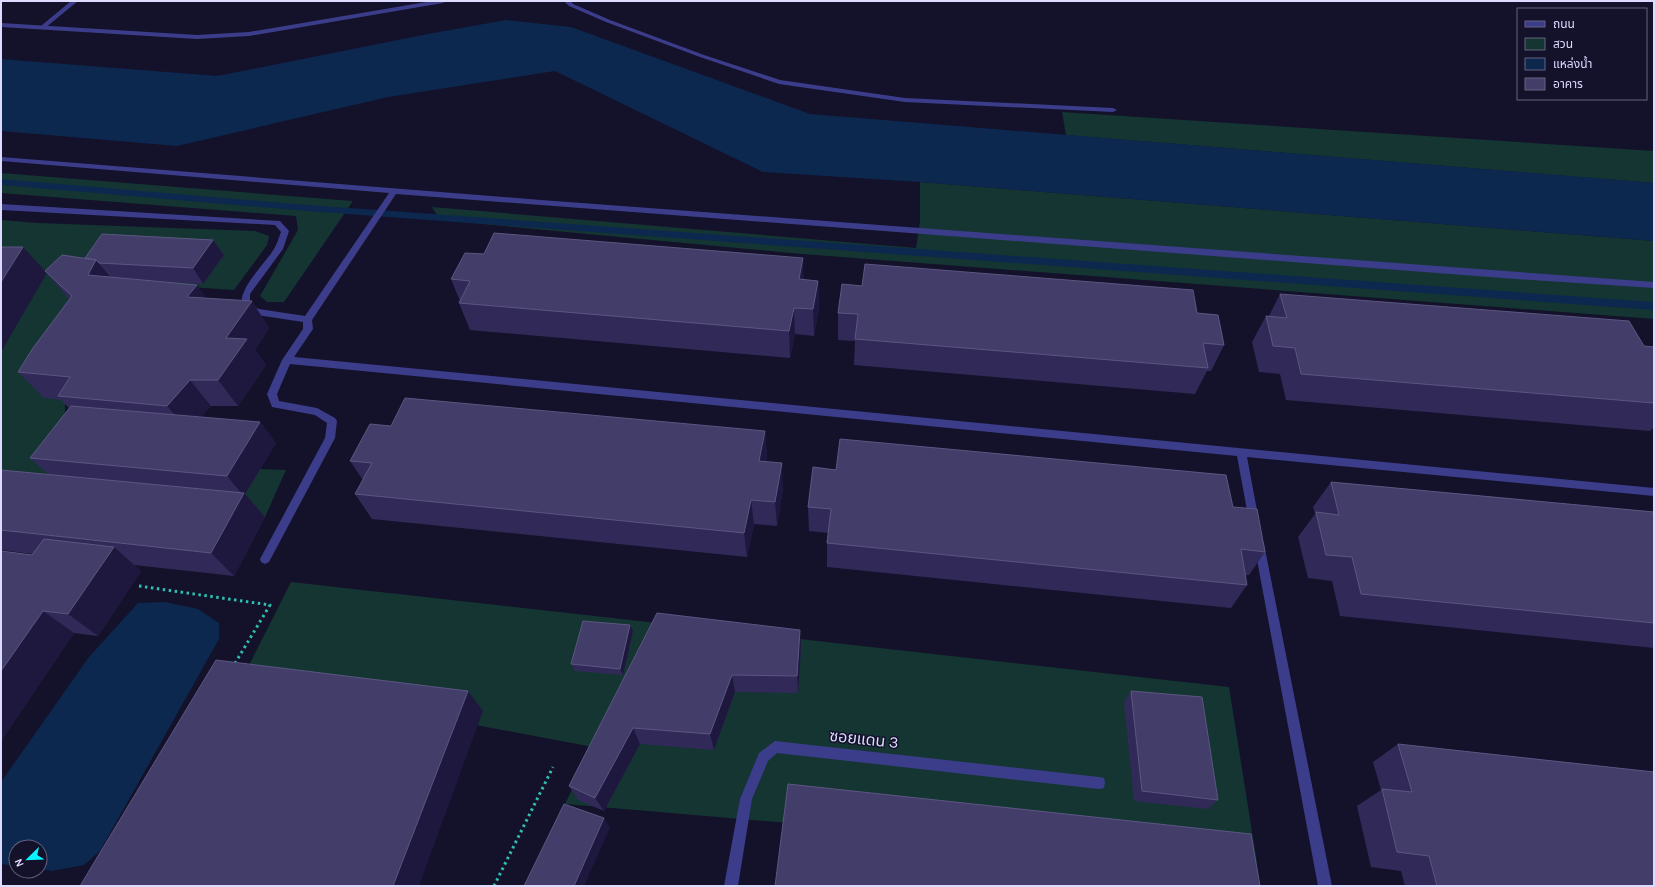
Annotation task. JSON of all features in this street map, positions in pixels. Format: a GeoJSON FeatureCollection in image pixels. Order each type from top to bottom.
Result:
{"type":"FeatureCollection","features":[{"type":"Feature","properties":{"kind":"street"},"geometry":{"type":"LineString","coordinates":[[43,27],[75,1]]}},
{"type":"Feature","properties":{"kind":"street"},"geometry":{"type":"LineString","coordinates":[[1,25],[198,36],[249,34],[443,1]]}},
{"type":"Feature","properties":{"kind":"street"},"geometry":{"type":"LineString","coordinates":[[568,1],[572,5],[615,23],[702,56],[779,82],[905,100],[1113,110]]}},
{"type":"Feature","properties":{"kind":"street"},"geometry":{"type":"LineString","coordinates":[[1,160],[1516,276],[1654,285]]}},
{"type":"Feature","properties":{"kind":"street"},"geometry":{"type":"LineString","coordinates":[[265,559],[330,438],[332,421],[316,412],[274,404],[272,394],[287,360],[308,329],[307,320],[394,191]]}},
{"type":"Feature","properties":{"kind":"street"},"geometry":{"type":"LineString","coordinates":[[1,207],[277,223],[285,230],[279,249],[246,294],[246,306],[257,312],[307,320]]}},
{"type":"Feature","properties":{"kind":"street"},"geometry":{"type":"LineString","coordinates":[[287,360],[1654,492]]}},
{"type":"Feature","properties":{"kind":"street"},"geometry":{"type":"LineString","coordinates":[[1241,452],[1325,886]]}},
{"type":"Feature","properties":{"kind":"street","name":"ซอยแดน 3"},"geometry":{"type":"LineString","coordinates":[[731,886],[746,799],[763,757],[775,747],[1099,783]]}},
{"type":"Feature","properties":{"kind":"path"},"geometry":{"type":"LineString","coordinates":[[139,586],[270,605],[233,667]]}},
{"type":"Feature","properties":{"kind":"path"},"geometry":{"type":"LineString","coordinates":[[494,886],[553,767]]}},
{"type":"Feature","properties":{"kind":"green space"},"geometry":{"type":"Polygon","coordinates":[[[1062,112],[1654,151],[1654,183],[1066,135],[1062,112]]]}},
{"type":"Feature","properties":{"kind":"green space"},"geometry":{"type":"Polygon","coordinates":[[[1,173],[353,201],[284,302],[267,302],[260,296],[298,230],[296,216],[1,193],[1,173]]]}},
{"type":"Feature","properties":{"kind":"green space"},"geometry":{"type":"Polygon","coordinates":[[[920,182],[1654,241],[1654,319],[802,254],[440,220],[432,207],[916,248],[920,221],[920,182]]]}},
{"type":"Feature","properties":{"kind":"green space"},"geometry":{"type":"Polygon","coordinates":[[[1,220],[38,223],[255,231],[269,236],[267,245],[234,290],[102,281],[66,357],[64,461],[286,470],[265,517],[1,492],[1,220]]]}},
{"type":"Feature","properties":{"kind":"green space"},"geometry":{"type":"Polygon","coordinates":[[[291,582],[1229,687],[1257,863],[565,804],[593,747],[241,681],[291,582]]]}},
{"type":"Feature","properties":{"kind":"water"},"geometry":{"type":"Polygon","coordinates":[[[506,20],[571,27],[810,114],[1654,183],[1654,241],[920,182],[763,172],[555,71],[388,97],[177,146],[1,131],[1,59],[217,76],[506,20]]]}},
{"type":"Feature","properties":{"kind":"water"},"geometry":{"type":"Polygon","coordinates":[[[165,602],[198,609],[219,623],[219,639],[100,851],[84,865],[52,871],[48,870],[48,839],[8,839],[8,865],[1,864],[1,782],[89,657],[138,603],[165,602]]]}},
{"type":"Feature","properties":{"kind":"building"},"geometry":{"type":"Polygon","coordinates":[[[494,233],[803,258],[799,279],[818,281],[813,309],[794,308],[789,331],[459,303],[470,281],[451,279],[465,253],[484,254],[494,233]]]}},
{"type":"Feature","properties":{"kind":"building"},"geometry":{"type":"Polygon","coordinates":[[[102,234],[213,240],[193,268],[99,263],[96,260],[85,258],[102,234]]]}},
{"type":"Feature","properties":{"kind":"building"},"geometry":{"type":"Polygon","coordinates":[[[1,247],[23,247],[1,282],[1,247]]]}},
{"type":"Feature","properties":{"kind":"building"},"geometry":{"type":"Polygon","coordinates":[[[62,255],[96,260],[88,275],[197,285],[187,297],[252,301],[226,338],[247,339],[218,380],[190,380],[167,406],[58,396],[70,377],[18,372],[33,348],[72,296],[45,271],[62,255]]]}},
{"type":"Feature","properties":{"kind":"building"},"geometry":{"type":"Polygon","coordinates":[[[865,264],[1193,290],[1197,313],[1218,315],[1224,345],[1203,343],[1208,368],[855,339],[858,314],[838,313],[842,284],[862,286],[865,264]]]}},
{"type":"Feature","properties":{"kind":"building"},"geometry":{"type":"Polygon","coordinates":[[[1280,294],[1629,321],[1644,346],[1654,347],[1654,403],[1301,374],[1295,348],[1273,346],[1266,316],[1287,318],[1280,294]]]}},
{"type":"Feature","properties":{"kind":"building"},"geometry":{"type":"Polygon","coordinates":[[[405,398],[765,431],[759,461],[782,463],[775,502],[751,500],[744,533],[355,494],[372,463],[350,461],[370,424],[391,426],[405,398]]]}},
{"type":"Feature","properties":{"kind":"building"},"geometry":{"type":"Polygon","coordinates":[[[71,406],[260,422],[227,476],[30,458],[71,406]]]}},
{"type":"Feature","properties":{"kind":"building"},"geometry":{"type":"Polygon","coordinates":[[[840,439],[1226,475],[1233,507],[1257,509],[1265,552],[1241,549],[1247,585],[827,543],[831,509],[808,507],[813,467],[836,470],[840,439]]]}},
{"type":"Feature","properties":{"kind":"building"},"geometry":{"type":"Polygon","coordinates":[[[1,470],[244,493],[211,553],[1,530],[1,470]]]}},
{"type":"Feature","properties":{"kind":"building"},"geometry":{"type":"Polygon","coordinates":[[[1331,482],[1654,512],[1654,623],[1361,594],[1352,557],[1326,555],[1316,512],[1339,515],[1331,482]]]}},
{"type":"Feature","properties":{"kind":"building"},"geometry":{"type":"Polygon","coordinates":[[[44,539],[114,547],[68,614],[43,611],[1,671],[1,551],[32,555],[44,539]]]}},
{"type":"Feature","properties":{"kind":"building"},"geometry":{"type":"Polygon","coordinates":[[[657,613],[800,630],[797,676],[732,675],[710,734],[633,728],[595,798],[569,786],[657,613]]]}},
{"type":"Feature","properties":{"kind":"building"},"geometry":{"type":"Polygon","coordinates":[[[583,621],[630,625],[620,669],[571,664],[583,621]]]}},
{"type":"Feature","properties":{"kind":"building"},"geometry":{"type":"Polygon","coordinates":[[[216,660],[468,691],[393,886],[80,886],[216,660]]]}},
{"type":"Feature","properties":{"kind":"building"},"geometry":{"type":"Polygon","coordinates":[[[1131,691],[1202,697],[1218,800],[1142,791],[1131,691]]]}},
{"type":"Feature","properties":{"kind":"building"},"geometry":{"type":"Polygon","coordinates":[[[1398,744],[1654,772],[1654,886],[1437,886],[1429,856],[1397,852],[1382,789],[1412,792],[1398,744]]]}},
{"type":"Feature","properties":{"kind":"building"},"geometry":{"type":"Polygon","coordinates":[[[788,784],[1251,834],[1260,886],[775,886],[788,784]]]}},
{"type":"Feature","properties":{"kind":"building"},"geometry":{"type":"Polygon","coordinates":[[[564,804],[604,818],[574,886],[524,886],[564,804]]]}},
{"type":"Feature","properties":{"kind":"waterway"},"geometry":{"type":"LineString","coordinates":[[1,182],[307,208],[1654,306]]}}]}
